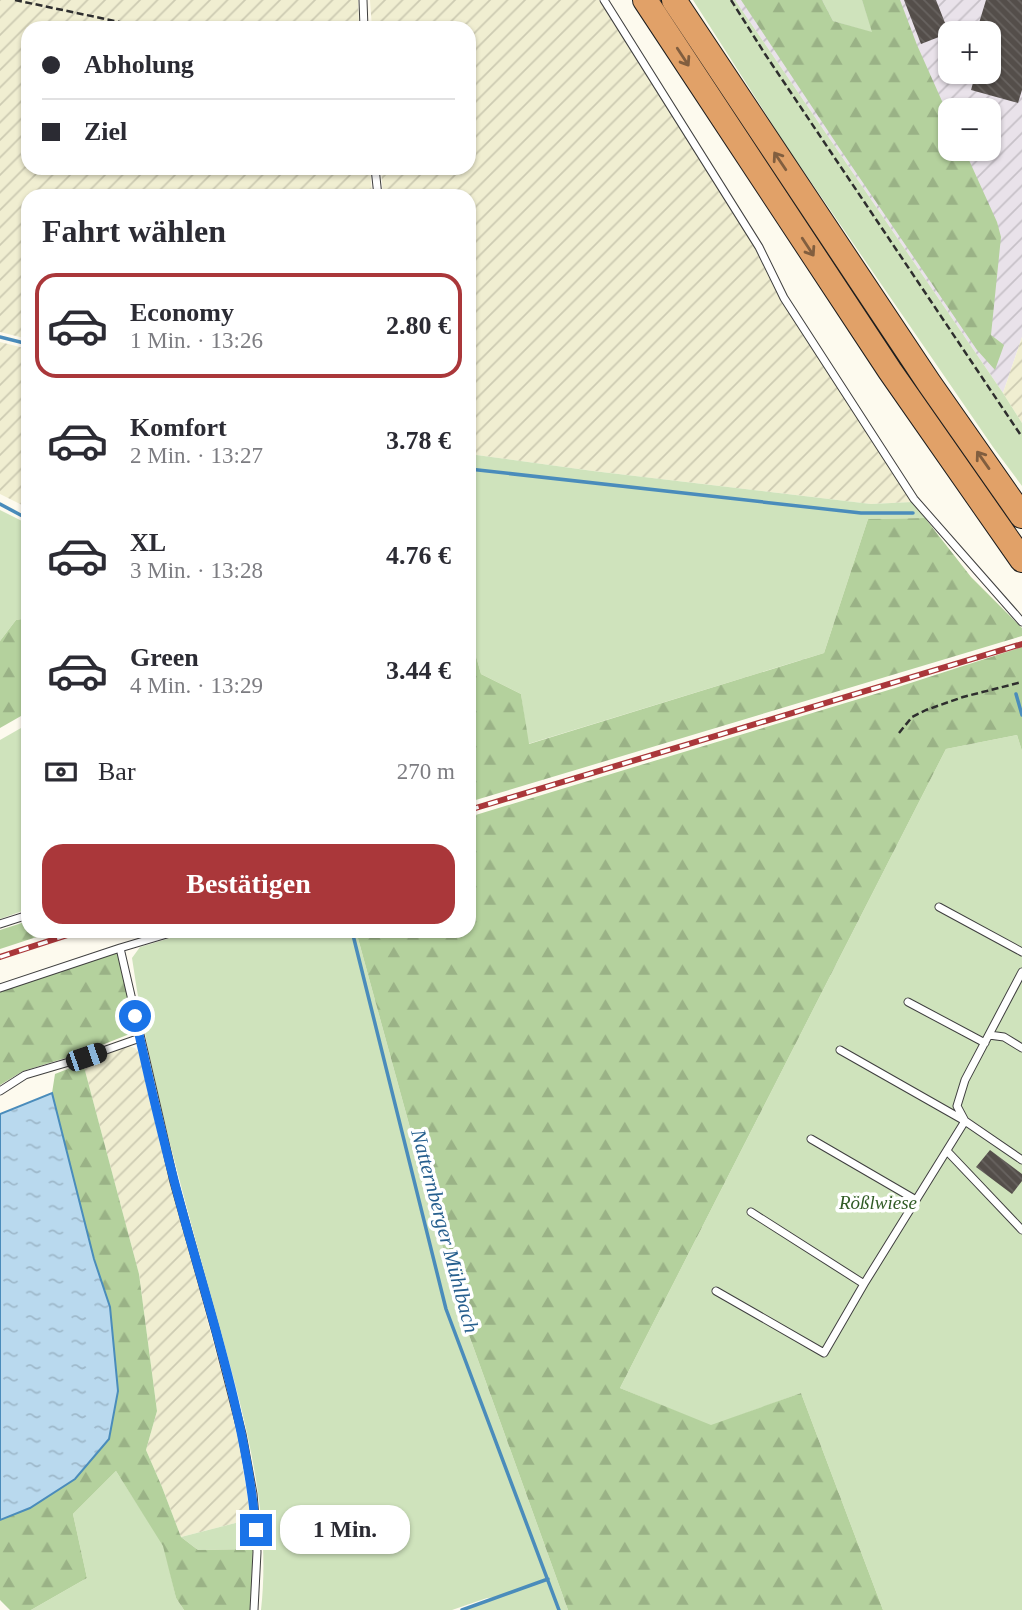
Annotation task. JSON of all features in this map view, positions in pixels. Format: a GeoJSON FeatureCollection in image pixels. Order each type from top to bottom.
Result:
{"type":"FeatureCollection","features":[{"type":"Feature","properties":{"kind":"highway"},"geometry":{"type":"LineString","coordinates":[[645,0],[890,371],[1022,559]]}},
{"type":"Feature","properties":{"kind":"highway"},"geometry":{"type":"LineString","coordinates":[[674,0],[921,372],[1022,516]]}},
{"type":"Feature","properties":{"kind":"lane"},"geometry":{"type":"LineString","coordinates":[[363,0],[364,21]]}},
{"type":"Feature","properties":{"kind":"lane"},"geometry":{"type":"LineString","coordinates":[[604,0],[759,247],[784,298],[914,499],[1022,622]]}},
{"type":"Feature","properties":{"kind":"lane"},"geometry":{"type":"LineString","coordinates":[[939,907],[1022,952]]}},
{"type":"Feature","properties":{"kind":"lane"},"geometry":{"type":"LineString","coordinates":[[0,924],[21,917]]}},
{"type":"Feature","properties":{"kind":"lane"},"geometry":{"type":"LineString","coordinates":[[0,989],[154,938]]}},
{"type":"Feature","properties":{"kind":"lane"},"geometry":{"type":"LineString","coordinates":[[120,948],[174,1182],[242,1434],[253,1494],[256,1530],[254,1610]]}},
{"type":"Feature","properties":{"kind":"lane"},"geometry":{"type":"LineString","coordinates":[[965,1121],[957,1107],[965,1080],[1022,972]]}},
{"type":"Feature","properties":{"kind":"lane"},"geometry":{"type":"LineString","coordinates":[[908,1002],[985,1043]]}},
{"type":"Feature","properties":{"kind":"lane"},"geometry":{"type":"LineString","coordinates":[[989,1035],[1004,1037],[1022,1048]]}},
{"type":"Feature","properties":{"kind":"lane"},"geometry":{"type":"LineString","coordinates":[[0,1091],[25,1075],[140,1038]]}},
{"type":"Feature","properties":{"kind":"lane"},"geometry":{"type":"LineString","coordinates":[[840,1050],[965,1121],[1022,1160]]}},
{"type":"Feature","properties":{"kind":"lane"},"geometry":{"type":"LineString","coordinates":[[716,1291],[824,1353],[864,1283],[965,1121]]}},
{"type":"Feature","properties":{"kind":"lane"},"geometry":{"type":"LineString","coordinates":[[811,1139],[916,1200]]}},
{"type":"Feature","properties":{"kind":"lane"},"geometry":{"type":"LineString","coordinates":[[947,1151],[1022,1230]]}},
{"type":"Feature","properties":{"kind":"lane"},"geometry":{"type":"LineString","coordinates":[[751,1212],[864,1283]]}},
{"type":"Feature","properties":{"kind":"path"},"geometry":{"type":"LineString","coordinates":[[15,0],[115,21]]}},
{"type":"Feature","properties":{"kind":"path"},"geometry":{"type":"LineString","coordinates":[[731,0],[1022,437]]}},
{"type":"Feature","properties":{"kind":"path"},"geometry":{"type":"LineString","coordinates":[[899,733],[912,717],[926,710],[963,697],[1022,682]]}},
{"type":"Feature","properties":{"kind":"shaded area"},"geometry":{"type":"Polygon","coordinates":[[[0,0],[358,0],[359,21],[21,21],[21,175],[370,175],[372,189],[21,189],[21,337],[0,332],[0,0]]]}},
{"type":"Feature","properties":{"kind":"shaded area"},"geometry":{"type":"Polygon","coordinates":[[[370,0],[599,0],[753,245],[776,291],[912,502],[871,504],[476,455],[476,189],[382,189],[382,175],[476,175],[476,21],[372,21],[370,0]]]}},
{"type":"Feature","properties":{"kind":"shaded area"},"geometry":{"type":"Polygon","coordinates":[[[735,0],[1022,0],[1022,337],[1003,393],[735,0]]]}},
{"type":"Feature","properties":{"kind":"shaded area"},"geometry":{"type":"Polygon","coordinates":[[[1022,337],[1022,423],[1003,393],[1022,337]]]}},
{"type":"Feature","properties":{"kind":"shaded area"},"geometry":{"type":"Polygon","coordinates":[[[0,342],[21,347],[21,504],[0,494],[0,342]]]}},
{"type":"Feature","properties":{"kind":"shaded area"},"geometry":{"type":"Polygon","coordinates":[[[128,1046],[139,1053],[238,1438],[251,1519],[181,1537],[146,1450],[157,1411],[139,1274],[83,1063],[128,1046]]]}},
{"type":"Feature","properties":{"kind":"green space"},"geometry":{"type":"Polygon","coordinates":[[[693,0],[735,0],[1003,393],[1022,423],[1022,486],[787,147],[693,0]]]}},
{"type":"Feature","properties":{"kind":"green space"},"geometry":{"type":"Polygon","coordinates":[[[741,0],[822,0],[833,21],[872,32],[862,0],[900,0],[941,98],[938,98],[938,161],[969,161],[1001,237],[991,335],[1004,345],[995,370],[977,350],[741,0]]]}},
{"type":"Feature","properties":{"kind":"green space"},"geometry":{"type":"Polygon","coordinates":[[[822,0],[862,0],[873,33],[833,21],[822,0]]]}},
{"type":"Feature","properties":{"kind":"green space"},"geometry":{"type":"Polygon","coordinates":[[[476,455],[871,504],[912,502],[925,518],[868,519],[824,653],[528,744],[521,694],[481,674],[476,656],[476,455]]]}},
{"type":"Feature","properties":{"kind":"green space"},"geometry":{"type":"Polygon","coordinates":[[[0,510],[21,520],[21,619],[16,620],[0,641],[0,510]]]}},
{"type":"Feature","properties":{"kind":"green space"},"geometry":{"type":"Polygon","coordinates":[[[925,518],[971,577],[1022,628],[1022,636],[476,800],[476,656],[481,674],[521,694],[529,744],[824,653],[868,519],[925,518]]]}},
{"type":"Feature","properties":{"kind":"green space"},"geometry":{"type":"Polygon","coordinates":[[[21,619],[21,716],[0,728],[0,641],[16,620],[21,619]]]}},
{"type":"Feature","properties":{"kind":"green space"},"geometry":{"type":"Polygon","coordinates":[[[1022,647],[1022,751],[1017,735],[946,749],[620,1388],[711,1425],[801,1393],[883,1610],[568,1610],[460,1310],[358,938],[476,938],[476,815],[1022,647]]]}},
{"type":"Feature","properties":{"kind":"green space"},"geometry":{"type":"Polygon","coordinates":[[[21,728],[21,912],[0,919],[0,740],[21,728]]]}},
{"type":"Feature","properties":{"kind":"green space","name":"Rößlwiese"},"geometry":{"type":"Polygon","coordinates":[[[1017,735],[1022,751],[1022,1610],[883,1610],[801,1393],[711,1426],[620,1388],[946,749],[1017,735]]]}},
{"type":"Feature","properties":{"kind":"green space"},"geometry":{"type":"Polygon","coordinates":[[[21,923],[21,938],[34,938],[0,949],[0,930],[21,923]]]}},
{"type":"Feature","properties":{"kind":"green space"},"geometry":{"type":"Polygon","coordinates":[[[170,938],[358,938],[460,1310],[568,1610],[466,1610],[499,1597],[487,1598],[452,1610],[261,1610],[262,1530],[258,1490],[242,1410],[187,1210],[147,1042],[132,958],[140,947],[170,938]]]}},
{"type":"Feature","properties":{"kind":"green space"},"geometry":{"type":"Polygon","coordinates":[[[120,948],[137,1031],[82,1053],[23,1071],[0,1085],[0,988],[120,948]]]}},
{"type":"Feature","properties":{"kind":"green space"},"geometry":{"type":"Polygon","coordinates":[[[83,1063],[139,1274],[157,1411],[146,1450],[181,1537],[198,1550],[253,1549],[250,1610],[184,1610],[176,1598],[163,1546],[116,1471],[73,1514],[87,1578],[31,1610],[10,1610],[0,1600],[0,1520],[30,1508],[110,1307],[94,1259],[52,1093],[55,1074],[83,1063]]]}},
{"type":"Feature","properties":{"kind":"green space"},"geometry":{"type":"Polygon","coordinates":[[[116,1471],[164,1546],[176,1598],[184,1610],[31,1610],[87,1578],[73,1514],[116,1471]]]}},
{"type":"Feature","properties":{"kind":"green space"},"geometry":{"type":"Polygon","coordinates":[[[251,1519],[253,1549],[198,1550],[181,1537],[251,1519]]]}},
{"type":"Feature","properties":{"kind":"water"},"geometry":{"type":"Polygon","coordinates":[[[52,1093],[94,1259],[110,1307],[118,1391],[109,1439],[75,1479],[30,1508],[0,1520],[0,1114],[52,1093]]]}},
{"type":"Feature","properties":{"kind":"building"},"geometry":{"type":"Polygon","coordinates":[[[904,0],[936,0],[944,21],[938,21],[938,37],[921,44],[904,0]]]}},
{"type":"Feature","properties":{"kind":"building"},"geometry":{"type":"Polygon","coordinates":[[[986,0],[1022,0],[1022,90],[1018,103],[971,90],[973,84],[1001,84],[1001,21],[980,21],[986,0]]]}},
{"type":"Feature","properties":{"kind":"building"},"geometry":{"type":"Polygon","coordinates":[[[990,1150],[1022,1174],[1022,1181],[1012,1194],[976,1167],[990,1150]]]}},
{"type":"Feature","properties":{"kind":"waterway"},"geometry":{"type":"LineString","coordinates":[[0,337],[21,342]]}},
{"type":"Feature","properties":{"kind":"waterway"},"geometry":{"type":"LineString","coordinates":[[476,470],[861,513],[913,513]]}},
{"type":"Feature","properties":{"kind":"waterway","name":"Natternberger Mühlbach"},"geometry":{"type":"LineString","coordinates":[[0,504],[21,515]]}},
{"type":"Feature","properties":{"kind":"waterway"},"geometry":{"type":"LineString","coordinates":[[1016,694],[1022,715]]}},
{"type":"Feature","properties":{"kind":"waterway","name":"Natternberger Mühlbach"},"geometry":{"type":"LineString","coordinates":[[354,938],[446,1309],[559,1610]]}},
{"type":"Feature","properties":{"kind":"waterway"},"geometry":{"type":"LineString","coordinates":[[462,1610],[548,1579]]}},
{"type":"Feature","properties":{"kind":"railway"},"geometry":{"type":"LineString","coordinates":[[476,808],[1022,644]]}},
{"type":"Feature","properties":{"kind":"railway"},"geometry":{"type":"LineString","coordinates":[[0,957],[58,938]]}},
{"type":"Feature","properties":{"kind":"route"},"geometry":{"type":"LineString","coordinates":[[135,1016],[174,1182],[242,1434],[253,1494],[256,1530]]}}]}
